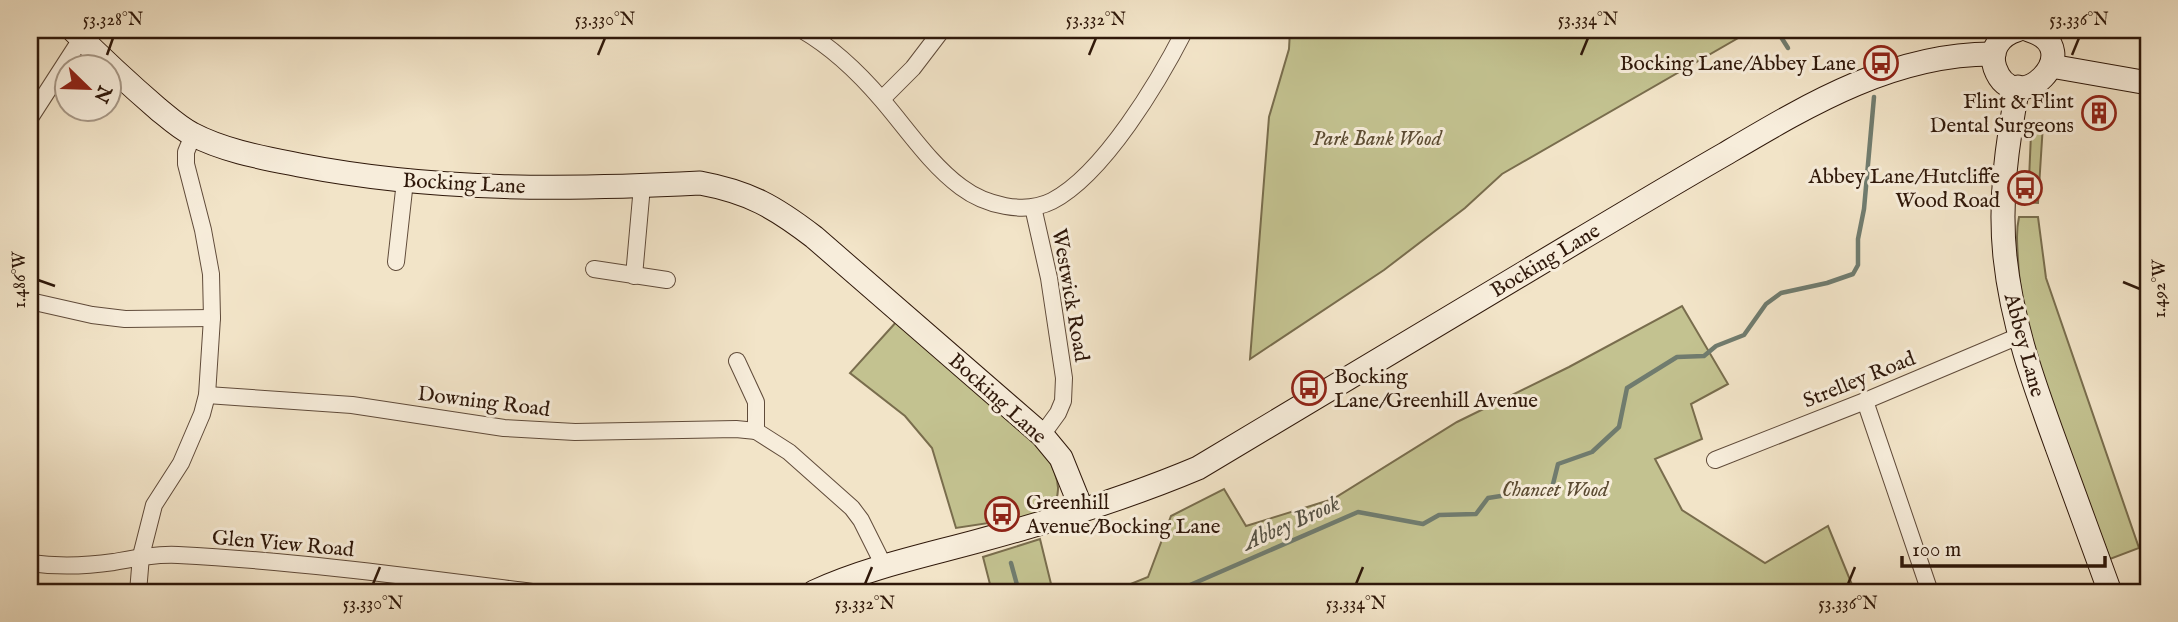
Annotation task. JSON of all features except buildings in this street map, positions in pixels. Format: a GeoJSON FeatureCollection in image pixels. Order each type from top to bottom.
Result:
{"type":"FeatureCollection","features":[{"type":"Feature","properties":{"kind":"street","name":"Westwick Road"},"geometry":{"type":"LineString","coordinates":[[802,30],[833,51],[882,100],[915,140],[960,187],[980,199],[1001,205],[1033,206],[1049,278],[1064,378],[1063,401],[1042,435]]}},
{"type":"Feature","properties":{"kind":"street"},"geometry":{"type":"LineString","coordinates":[[882,100],[913,68],[942,30]]}},
{"type":"Feature","properties":{"kind":"street"},"geometry":{"type":"LineString","coordinates":[[1033,206],[1063,194],[1103,156],[1149,93],[1185,30]]}},
{"type":"Feature","properties":{"kind":"street"},"geometry":{"type":"LineString","coordinates":[[2017,30],[2001,38],[1994,54],[1994,65],[2006,83],[2018,87],[2039,83],[2051,66],[2052,55],[2048,43],[2040,34],[2029,30]]}},
{"type":"Feature","properties":{"kind":"street"},"geometry":{"type":"LineString","coordinates":[[30,118],[77,34]]}},
{"type":"Feature","properties":{"kind":"street","name":"Bocking Lane"},"geometry":{"type":"LineString","coordinates":[[77,34],[136,90],[193,135],[230,149],[270,159],[405,181],[494,188],[700,183],[731,189],[759,201],[785,215],[814,237],[1042,435],[1061,458],[1082,510],[1198,468],[1656,194],[1832,94],[1869,78],[1928,60],[1958,55],[1994,54]]}},
{"type":"Feature","properties":{"kind":"street"},"geometry":{"type":"LineString","coordinates":[[2051,66],[2148,83]]}},
{"type":"Feature","properties":{"kind":"street","name":"Abbey Lane"},"geometry":{"type":"LineString","coordinates":[[2018,87],[2007,160],[2003,226],[2007,274],[2019,336],[2034,386],[2110,592]]}},
{"type":"Feature","properties":{"kind":"street"},"geometry":{"type":"LineString","coordinates":[[138,592],[141,556],[154,505],[181,463],[202,414],[207,395],[212,318],[211,274],[204,230],[186,164],[186,152],[193,135]]}},
{"type":"Feature","properties":{"kind":"street"},"geometry":{"type":"LineString","coordinates":[[396,262],[405,181]]}},
{"type":"Feature","properties":{"kind":"street"},"geometry":{"type":"LineString","coordinates":[[634,276],[642,186]]}},
{"type":"Feature","properties":{"kind":"street"},"geometry":{"type":"LineString","coordinates":[[594,269],[667,280]]}},
{"type":"Feature","properties":{"kind":"street"},"geometry":{"type":"LineString","coordinates":[[30,301],[92,315],[125,319],[212,318]]}},
{"type":"Feature","properties":{"kind":"street","name":"Strelley Road"},"geometry":{"type":"LineString","coordinates":[[1715,460],[2019,336]]}},
{"type":"Feature","properties":{"kind":"street"},"geometry":{"type":"LineString","coordinates":[[737,361],[756,402],[756,431],[789,452],[852,508],[884,566]]}},
{"type":"Feature","properties":{"kind":"street","name":"Downing Road"},"geometry":{"type":"LineString","coordinates":[[207,395],[352,405],[504,428],[575,432],[736,429],[756,431]]}},
{"type":"Feature","properties":{"kind":"street"},"geometry":{"type":"LineString","coordinates":[[1865,401],[1930,592]]}},
{"type":"Feature","properties":{"kind":"street"},"geometry":{"type":"LineString","coordinates":[[814,592],[884,566],[1082,510]]}},
{"type":"Feature","properties":{"kind":"street","name":"Glen View Road"},"geometry":{"type":"LineString","coordinates":[[30,563],[80,566],[141,556],[173,555],[274,561],[532,592]]}},
{"type":"Feature","properties":{"kind":"green space","name":"Park Bank Wood"},"geometry":{"type":"Polygon","coordinates":[[[1290,30],[1752,30],[1502,174],[1465,208],[1384,270],[1250,359],[1269,117],[1289,49],[1290,30]]]}},
{"type":"Feature","properties":{"kind":"green space"},"geometry":{"type":"Polygon","coordinates":[[[2043,124],[2038,203],[2028,202],[2031,134],[2029,125],[2043,124]]]}},
{"type":"Feature","properties":{"kind":"green space"},"geometry":{"type":"Polygon","coordinates":[[[2019,217],[2038,217],[2046,278],[2139,548],[2110,559],[2053,411],[2029,334],[2018,259],[2019,217]]]}},
{"type":"Feature","properties":{"kind":"green space","name":"Chancet Wood"},"geometry":{"type":"Polygon","coordinates":[[[1682,306],[1728,384],[1691,404],[1702,439],[1655,459],[1682,510],[1765,563],[1828,526],[1855,592],[1111,592],[1148,577],[1171,516],[1224,489],[1246,526],[1333,499],[1457,422],[1569,367],[1682,306]]]}},
{"type":"Feature","properties":{"kind":"green space"},"geometry":{"type":"Polygon","coordinates":[[[898,320],[1046,453],[1058,487],[1054,503],[1049,509],[1040,515],[956,528],[932,448],[905,416],[850,373],[898,320]]]}},
{"type":"Feature","properties":{"kind":"green space"},"geometry":{"type":"Polygon","coordinates":[[[1040,539],[1053,592],[992,592],[983,557],[1040,539]]]}},
{"type":"Feature","properties":{"kind":"waterway","name":"Abbey Brook"},"geometry":{"type":"LineString","coordinates":[[1782,30],[1781,37],[1788,48]]}},
{"type":"Feature","properties":{"kind":"waterway","name":"Abbey Brook"},"geometry":{"type":"LineString","coordinates":[[1174,592],[1358,512],[1423,524],[1439,515],[1476,514],[1488,498],[1552,488],[1558,464],[1592,452],[1619,427],[1627,388],[1677,357],[1704,356],[1716,346],[1744,335],[1766,304],[1781,293],[1853,274],[1858,265],[1858,239],[1864,209],[1874,97]]}},
{"type":"Feature","properties":{"kind":"waterway"},"geometry":{"type":"LineString","coordinates":[[1011,563],[1019,592]]}},
{"type":"Feature","properties":{"kind":"place","name":"Bocking Lane/Abbey Lane"},"geometry":{"type":"Point","coordinates":[1881,63]}},
{"type":"Feature","properties":{"kind":"place","name":"Flint & Flint Dental Surgeons"},"geometry":{"type":"Point","coordinates":[2099,113]}},
{"type":"Feature","properties":{"kind":"place","name":"Abbey Lane/Hutcliffe Wood Road"},"geometry":{"type":"Point","coordinates":[2025,188]}},
{"type":"Feature","properties":{"kind":"place","name":"Bocking Lane/Greenhill Avenue"},"geometry":{"type":"Point","coordinates":[1309,388]}},
{"type":"Feature","properties":{"kind":"place","name":"Greenhill Avenue/Bocking Lane"},"geometry":{"type":"Point","coordinates":[1002,514]}}]}
